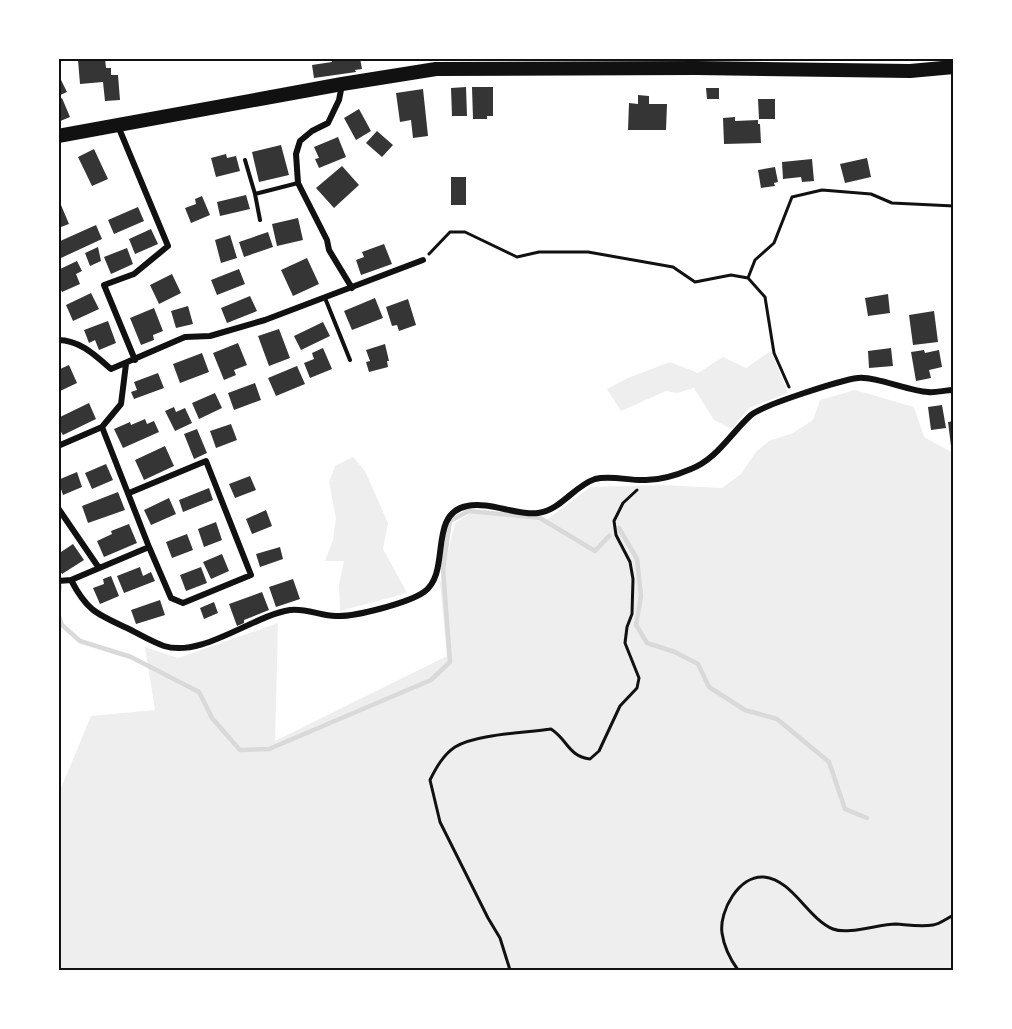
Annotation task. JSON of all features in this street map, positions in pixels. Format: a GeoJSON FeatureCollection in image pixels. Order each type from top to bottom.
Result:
{"type":"FeatureCollection","features":[{"type":"Feature","properties":{"kind":"main road"},"geometry":{"type":"LineString","coordinates":[[58,136],[436,69],[695,63],[910,71],[954,67]]}},
{"type":"Feature","properties":{"kind":"street"},"geometry":{"type":"LineString","coordinates":[[342,84],[339,100],[328,123],[312,131],[300,141],[296,154],[298,183],[327,240],[329,250],[352,288]]}},
{"type":"Feature","properties":{"kind":"street"},"geometry":{"type":"LineString","coordinates":[[118,125],[168,246],[134,274],[104,285],[135,360]]}},
{"type":"Feature","properties":{"kind":"street"},"geometry":{"type":"LineString","coordinates":[[58,340],[87,349],[111,369],[185,337],[210,336],[265,320],[423,260]]}},
{"type":"Feature","properties":{"kind":"street"},"geometry":{"type":"LineString","coordinates":[[58,446],[102,427],[121,404],[126,364]]}},
{"type":"Feature","properties":{"kind":"street"},"geometry":{"type":"LineString","coordinates":[[71,580],[79,596],[93,612],[165,646],[179,648],[201,645],[271,614],[294,609],[335,616],[357,615],[408,599],[425,591],[435,579],[446,524],[453,512],[467,506],[537,513],[550,510],[579,488],[596,479],[648,480],[694,468],[712,457],[754,412],[794,397],[859,378],[928,392],[954,390]]}},
{"type":"Feature","properties":{"kind":"street"},"geometry":{"type":"LineString","coordinates":[[102,427],[149,547],[171,598],[183,603],[251,575],[206,461],[129,494]]}},
{"type":"Feature","properties":{"kind":"street"},"geometry":{"type":"LineString","coordinates":[[58,508],[99,568]]}},
{"type":"Feature","properties":{"kind":"street"},"geometry":{"type":"LineString","coordinates":[[58,580],[71,580],[149,547]]}},
{"type":"Feature","properties":{"kind":"lane"},"geometry":{"type":"LineString","coordinates":[[245,160],[260,220]]}},
{"type":"Feature","properties":{"kind":"lane"},"geometry":{"type":"LineString","coordinates":[[255,194],[298,183]]}},
{"type":"Feature","properties":{"kind":"lane"},"geometry":{"type":"LineString","coordinates":[[326,298],[350,360]]}},
{"type":"Feature","properties":{"kind":"path"},"geometry":{"type":"LineString","coordinates":[[748,278],[755,260],[774,243],[792,196],[822,190],[871,194],[892,203],[954,206]]}},
{"type":"Feature","properties":{"kind":"path"},"geometry":{"type":"LineString","coordinates":[[423,260],[450,232],[465,232],[517,257],[539,252],[588,252],[673,267],[695,282],[731,275],[748,278],[765,297],[774,353],[794,397]]}},
{"type":"Feature","properties":{"kind":"path"},"geometry":{"type":"LineString","coordinates":[[510,970],[500,938],[440,822],[430,780],[439,763],[454,747],[474,739],[550,729],[561,736],[568,748],[579,758],[590,759],[599,752],[620,706],[637,688],[639,678],[625,643],[627,627],[632,614],[633,579],[630,562],[616,535],[614,521],[623,503],[648,480]]}},
{"type":"Feature","properties":{"kind":"path"},"geometry":{"type":"LineString","coordinates":[[738,970],[729,957],[721,931],[724,911],[740,887],[751,878],[765,877],[779,882],[813,914],[833,929],[852,930],[896,924],[935,925],[954,915]]}},
{"type":"Feature","properties":{"kind":"shaded area"},"geometry":{"type":"Polygon","coordinates":[[[771,351],[788,393],[749,408],[732,429],[714,420],[694,388],[677,393],[666,391],[621,411],[607,389],[628,378],[670,362],[698,373],[723,357],[746,368],[771,351]]]}},
{"type":"Feature","properties":{"kind":"shaded area"},"geometry":{"type":"Polygon","coordinates":[[[855,390],[914,407],[924,437],[953,453],[953,970],[59,970],[59,793],[91,716],[155,710],[145,647],[178,658],[278,623],[275,741],[447,656],[440,584],[455,523],[471,513],[545,521],[591,487],[661,485],[722,488],[741,474],[756,452],[769,441],[793,433],[813,420],[820,400],[855,390]]]}},
{"type":"Feature","properties":{"kind":"shaded area"},"geometry":{"type":"Polygon","coordinates":[[[353,457],[365,471],[388,523],[383,549],[407,593],[340,611],[339,584],[344,561],[325,561],[333,540],[336,518],[329,482],[335,466],[353,457]]]}},
{"type":"Feature","properties":{"kind":"building"},"geometry":{"type":"Polygon","coordinates":[[[105,58],[106,68],[111,68],[111,75],[118,75],[120,100],[105,101],[103,82],[80,84],[78,60],[105,58]]]}},
{"type":"Feature","properties":{"kind":"building"},"geometry":{"type":"Polygon","coordinates":[[[331,58],[360,58],[362,69],[355,70],[356,72],[314,78],[312,65],[332,62],[331,58]]]}},
{"type":"Feature","properties":{"kind":"building"},"geometry":{"type":"Polygon","coordinates":[[[58,74],[67,92],[58,96],[58,74]]]}},
{"type":"Feature","properties":{"kind":"building"},"geometry":{"type":"Polygon","coordinates":[[[466,87],[467,116],[452,116],[451,88],[466,87]]]}},
{"type":"Feature","properties":{"kind":"building"},"geometry":{"type":"Polygon","coordinates":[[[472,87],[493,87],[493,116],[487,116],[487,119],[473,119],[472,87]]]}},
{"type":"Feature","properties":{"kind":"building"},"geometry":{"type":"Polygon","coordinates":[[[706,88],[719,88],[719,99],[707,99],[706,88]]]}},
{"type":"Feature","properties":{"kind":"building"},"geometry":{"type":"Polygon","coordinates":[[[423,89],[428,136],[413,138],[411,120],[400,122],[396,93],[423,89]]]}},
{"type":"Feature","properties":{"kind":"building"},"geometry":{"type":"Polygon","coordinates":[[[638,95],[649,96],[649,104],[667,104],[666,130],[628,130],[629,103],[638,104],[638,95]]]}},
{"type":"Feature","properties":{"kind":"building"},"geometry":{"type":"Polygon","coordinates":[[[62,98],[70,117],[58,122],[58,100],[62,98]]]}},
{"type":"Feature","properties":{"kind":"building"},"geometry":{"type":"Polygon","coordinates":[[[758,99],[775,99],[775,119],[759,119],[758,99]]]}},
{"type":"Feature","properties":{"kind":"building"},"geometry":{"type":"Polygon","coordinates":[[[359,109],[371,131],[356,140],[344,118],[359,109]]]}},
{"type":"Feature","properties":{"kind":"building"},"geometry":{"type":"Polygon","coordinates":[[[735,117],[735,121],[758,120],[761,143],[724,144],[723,118],[735,117]]]}},
{"type":"Feature","properties":{"kind":"building"},"geometry":{"type":"Polygon","coordinates":[[[377,131],[393,145],[382,157],[366,143],[377,131]]]}},
{"type":"Feature","properties":{"kind":"building"},"geometry":{"type":"Polygon","coordinates":[[[338,137],[346,157],[319,168],[315,159],[319,158],[314,147],[338,137]]]}},
{"type":"Feature","properties":{"kind":"building"},"geometry":{"type":"Polygon","coordinates":[[[281,145],[289,175],[259,182],[252,152],[281,145]]]}},
{"type":"Feature","properties":{"kind":"building"},"geometry":{"type":"Polygon","coordinates":[[[94,149],[108,179],[92,186],[78,157],[94,149]]]}},
{"type":"Feature","properties":{"kind":"building"},"geometry":{"type":"Polygon","coordinates":[[[226,154],[227,158],[236,156],[240,171],[216,177],[211,158],[226,154]]]}},
{"type":"Feature","properties":{"kind":"building"},"geometry":{"type":"Polygon","coordinates":[[[867,158],[871,177],[845,183],[840,164],[867,158]]]}},
{"type":"Feature","properties":{"kind":"building"},"geometry":{"type":"Polygon","coordinates":[[[812,159],[814,181],[802,182],[801,177],[783,179],[782,162],[812,159]]]}},
{"type":"Feature","properties":{"kind":"building"},"geometry":{"type":"Polygon","coordinates":[[[342,166],[359,185],[334,208],[316,188],[342,166]]]}},
{"type":"Feature","properties":{"kind":"building"},"geometry":{"type":"Polygon","coordinates":[[[775,167],[778,182],[774,183],[775,186],[761,188],[758,170],[775,167]]]}},
{"type":"Feature","properties":{"kind":"building"},"geometry":{"type":"Polygon","coordinates":[[[451,177],[466,177],[466,205],[451,205],[451,177]]]}},
{"type":"Feature","properties":{"kind":"building"},"geometry":{"type":"Polygon","coordinates":[[[246,195],[250,209],[220,216],[217,202],[246,195]]]}},
{"type":"Feature","properties":{"kind":"building"},"geometry":{"type":"Polygon","coordinates":[[[202,196],[210,215],[191,223],[185,208],[196,204],[195,199],[202,196]]]}},
{"type":"Feature","properties":{"kind":"building"},"geometry":{"type":"Polygon","coordinates":[[[61,205],[69,224],[58,228],[58,206],[61,205]]]}},
{"type":"Feature","properties":{"kind":"building"},"geometry":{"type":"Polygon","coordinates":[[[138,207],[144,221],[114,234],[108,220],[138,207]]]}},
{"type":"Feature","properties":{"kind":"building"},"geometry":{"type":"Polygon","coordinates":[[[298,218],[303,240],[277,246],[272,224],[298,218]]]}},
{"type":"Feature","properties":{"kind":"building"},"geometry":{"type":"Polygon","coordinates":[[[96,225],[102,239],[61,258],[58,253],[58,242],[96,225]]]}},
{"type":"Feature","properties":{"kind":"building"},"geometry":{"type":"Polygon","coordinates":[[[151,229],[158,244],[135,254],[129,239],[151,229]]]}},
{"type":"Feature","properties":{"kind":"building"},"geometry":{"type":"Polygon","coordinates":[[[268,232],[273,247],[244,257],[239,242],[268,232]]]}},
{"type":"Feature","properties":{"kind":"building"},"geometry":{"type":"Polygon","coordinates":[[[230,235],[237,258],[221,263],[215,240],[230,235]]]}},
{"type":"Feature","properties":{"kind":"building"},"geometry":{"type":"Polygon","coordinates":[[[384,244],[392,264],[361,275],[356,260],[364,257],[362,252],[384,244]]]}},
{"type":"Feature","properties":{"kind":"building"},"geometry":{"type":"Polygon","coordinates":[[[98,247],[101,261],[90,266],[85,253],[98,247]]]}},
{"type":"Feature","properties":{"kind":"building"},"geometry":{"type":"Polygon","coordinates":[[[127,248],[133,264],[111,274],[104,257],[127,248]]]}},
{"type":"Feature","properties":{"kind":"building"},"geometry":{"type":"Polygon","coordinates":[[[307,258],[319,284],[293,296],[281,270],[307,258]]]}},
{"type":"Feature","properties":{"kind":"building"},"geometry":{"type":"Polygon","coordinates":[[[77,261],[82,271],[76,274],[80,284],[62,292],[58,284],[58,270],[77,261]]]}},
{"type":"Feature","properties":{"kind":"building"},"geometry":{"type":"Polygon","coordinates":[[[239,269],[245,284],[217,295],[211,280],[239,269]]]}},
{"type":"Feature","properties":{"kind":"building"},"geometry":{"type":"Polygon","coordinates":[[[172,274],[181,293],[159,304],[150,285],[172,274]]]}},
{"type":"Feature","properties":{"kind":"building"},"geometry":{"type":"Polygon","coordinates":[[[91,293],[99,309],[73,321],[66,305],[91,293]]]}},
{"type":"Feature","properties":{"kind":"building"},"geometry":{"type":"Polygon","coordinates":[[[888,294],[890,313],[868,316],[865,298],[888,294]]]}},
{"type":"Feature","properties":{"kind":"building"},"geometry":{"type":"Polygon","coordinates":[[[250,296],[257,311],[227,323],[221,308],[250,296]]]}},
{"type":"Feature","properties":{"kind":"building"},"geometry":{"type":"Polygon","coordinates":[[[375,298],[383,318],[352,330],[344,311],[375,298]]]}},
{"type":"Feature","properties":{"kind":"building"},"geometry":{"type":"Polygon","coordinates":[[[408,299],[416,325],[399,331],[397,325],[392,326],[386,307],[408,299]]]}},
{"type":"Feature","properties":{"kind":"building"},"geometry":{"type":"Polygon","coordinates":[[[188,306],[193,324],[176,328],[171,311],[188,306]]]}},
{"type":"Feature","properties":{"kind":"building"},"geometry":{"type":"Polygon","coordinates":[[[154,308],[163,331],[153,335],[154,340],[141,345],[130,318],[154,308]]]}},
{"type":"Feature","properties":{"kind":"building"},"geometry":{"type":"Polygon","coordinates":[[[934,311],[938,342],[913,345],[909,315],[934,311]]]}},
{"type":"Feature","properties":{"kind":"building"},"geometry":{"type":"Polygon","coordinates":[[[108,321],[116,343],[99,350],[95,340],[89,343],[84,330],[108,321]]]}},
{"type":"Feature","properties":{"kind":"building"},"geometry":{"type":"Polygon","coordinates":[[[323,322],[330,336],[301,350],[294,336],[323,322]]]}},
{"type":"Feature","properties":{"kind":"building"},"geometry":{"type":"Polygon","coordinates":[[[279,329],[290,358],[269,366],[258,336],[279,329]]]}},
{"type":"Feature","properties":{"kind":"building"},"geometry":{"type":"Polygon","coordinates":[[[238,343],[247,365],[234,370],[236,375],[224,380],[213,353],[238,343]]]}},
{"type":"Feature","properties":{"kind":"building"},"geometry":{"type":"Polygon","coordinates":[[[385,344],[388,367],[369,372],[366,362],[370,361],[366,350],[385,344]]]}},
{"type":"Feature","properties":{"kind":"building"},"geometry":{"type":"Polygon","coordinates":[[[323,348],[332,369],[310,378],[304,363],[314,359],[312,353],[323,348]]]}},
{"type":"Feature","properties":{"kind":"building"},"geometry":{"type":"Polygon","coordinates":[[[891,348],[893,366],[869,368],[868,351],[891,348]]]}},
{"type":"Feature","properties":{"kind":"building"},"geometry":{"type":"Polygon","coordinates":[[[924,350],[925,353],[939,350],[942,367],[929,370],[931,378],[916,381],[911,352],[924,350]]]}},
{"type":"Feature","properties":{"kind":"building"},"geometry":{"type":"Polygon","coordinates":[[[202,353],[209,372],[180,383],[173,364],[202,353]]]}},
{"type":"Feature","properties":{"kind":"building"},"geometry":{"type":"Polygon","coordinates":[[[69,365],[77,383],[58,392],[58,370],[69,365]]]}},
{"type":"Feature","properties":{"kind":"building"},"geometry":{"type":"Polygon","coordinates":[[[297,366],[305,384],[276,396],[268,378],[297,366]]]}},
{"type":"Feature","properties":{"kind":"building"},"geometry":{"type":"Polygon","coordinates":[[[158,373],[164,388],[134,399],[131,392],[137,390],[134,382],[158,373]]]}},
{"type":"Feature","properties":{"kind":"building"},"geometry":{"type":"Polygon","coordinates":[[[255,383],[261,400],[234,410],[228,393],[255,383]]]}},
{"type":"Feature","properties":{"kind":"building"},"geometry":{"type":"Polygon","coordinates":[[[215,393],[222,408],[199,419],[192,403],[215,393]]]}},
{"type":"Feature","properties":{"kind":"building"},"geometry":{"type":"Polygon","coordinates":[[[89,403],[96,419],[63,435],[58,427],[58,418],[89,403]]]}},
{"type":"Feature","properties":{"kind":"building"},"geometry":{"type":"Polygon","coordinates":[[[942,405],[946,428],[931,430],[928,407],[942,405]]]}},
{"type":"Feature","properties":{"kind":"building"},"geometry":{"type":"Polygon","coordinates":[[[174,407],[176,412],[185,408],[192,423],[175,431],[165,411],[174,407]]]}},
{"type":"Feature","properties":{"kind":"building"},"geometry":{"type":"Polygon","coordinates":[[[145,419],[147,424],[154,421],[159,432],[123,448],[114,429],[145,419]]]}},
{"type":"Feature","properties":{"kind":"building"},"geometry":{"type":"Polygon","coordinates":[[[954,421],[954,446],[951,446],[948,422],[954,421]]]}},
{"type":"Feature","properties":{"kind":"building"},"geometry":{"type":"Polygon","coordinates":[[[231,424],[237,440],[216,448],[210,431],[231,424]]]}},
{"type":"Feature","properties":{"kind":"building"},"geometry":{"type":"Polygon","coordinates":[[[197,429],[207,453],[194,459],[184,434],[197,429]]]}},
{"type":"Feature","properties":{"kind":"building"},"geometry":{"type":"Polygon","coordinates":[[[165,446],[174,466],[144,480],[135,460],[165,446]]]}},
{"type":"Feature","properties":{"kind":"building"},"geometry":{"type":"Polygon","coordinates":[[[106,464],[113,480],[92,489],[85,473],[106,464]]]}},
{"type":"Feature","properties":{"kind":"building"},"geometry":{"type":"Polygon","coordinates":[[[77,472],[82,487],[63,495],[58,480],[77,472]]]}},
{"type":"Feature","properties":{"kind":"building"},"geometry":{"type":"Polygon","coordinates":[[[250,476],[256,490],[235,498],[229,484],[250,476]]]}},
{"type":"Feature","properties":{"kind":"building"},"geometry":{"type":"Polygon","coordinates":[[[209,488],[213,500],[183,512],[179,500],[209,488]]]}},
{"type":"Feature","properties":{"kind":"building"},"geometry":{"type":"Polygon","coordinates":[[[118,492],[125,510],[88,523],[82,506],[118,492]]]}},
{"type":"Feature","properties":{"kind":"building"},"geometry":{"type":"Polygon","coordinates":[[[169,498],[176,514],[151,525],[144,510],[169,498]]]}},
{"type":"Feature","properties":{"kind":"building"},"geometry":{"type":"Polygon","coordinates":[[[266,510],[272,526],[252,534],[246,519],[266,510]]]}},
{"type":"Feature","properties":{"kind":"building"},"geometry":{"type":"Polygon","coordinates":[[[216,522],[222,540],[204,547],[198,529],[216,522]]]}},
{"type":"Feature","properties":{"kind":"building"},"geometry":{"type":"Polygon","coordinates":[[[129,524],[137,543],[104,557],[97,541],[112,534],[111,531],[129,524]]]}},
{"type":"Feature","properties":{"kind":"building"},"geometry":{"type":"Polygon","coordinates":[[[187,534],[193,550],[172,558],[166,542],[187,534]]]}},
{"type":"Feature","properties":{"kind":"building"},"geometry":{"type":"Polygon","coordinates":[[[73,544],[84,560],[62,574],[58,568],[58,554],[73,544]]]}},
{"type":"Feature","properties":{"kind":"building"},"geometry":{"type":"Polygon","coordinates":[[[280,547],[283,559],[260,567],[256,554],[280,547]]]}},
{"type":"Feature","properties":{"kind":"building"},"geometry":{"type":"Polygon","coordinates":[[[222,554],[229,571],[211,579],[203,562],[222,554]]]}},
{"type":"Feature","properties":{"kind":"building"},"geometry":{"type":"Polygon","coordinates":[[[140,567],[143,576],[151,572],[155,581],[124,593],[117,576],[140,567]]]}},
{"type":"Feature","properties":{"kind":"building"},"geometry":{"type":"Polygon","coordinates":[[[201,567],[207,583],[186,591],[180,575],[201,567]]]}},
{"type":"Feature","properties":{"kind":"building"},"geometry":{"type":"Polygon","coordinates":[[[111,576],[119,596],[100,604],[93,588],[104,584],[103,579],[111,576]]]}},
{"type":"Feature","properties":{"kind":"building"},"geometry":{"type":"Polygon","coordinates":[[[293,579],[300,599],[276,607],[269,587],[293,579]]]}},
{"type":"Feature","properties":{"kind":"building"},"geometry":{"type":"Polygon","coordinates":[[[262,592],[269,610],[244,620],[244,623],[237,626],[229,604],[262,592]]]}},
{"type":"Feature","properties":{"kind":"building"},"geometry":{"type":"Polygon","coordinates":[[[160,600],[165,615],[136,624],[131,610],[160,600]]]}},
{"type":"Feature","properties":{"kind":"building"},"geometry":{"type":"Polygon","coordinates":[[[214,602],[218,613],[204,619],[200,608],[214,602]]]}},
{"type":"Feature","properties":{"kind":"waterway"},"geometry":{"type":"LineString","coordinates":[[58,614],[62,625],[80,641],[131,657],[199,692],[212,718],[240,750],[269,749],[431,680],[450,662],[443,569],[450,521],[469,511],[540,518],[595,551],[609,536]]}},
{"type":"Feature","properties":{"kind":"waterway"},"geometry":{"type":"LineString","coordinates":[[619,528],[637,559],[641,596],[636,625],[647,643],[675,652],[698,664],[709,687],[745,710],[777,719],[829,762],[845,809],[867,818]]}},
{"type":"Feature","properties":{"kind":"waterway"},"geometry":{"type":"LineString","coordinates":[[58,597],[60,586]]}}]}
